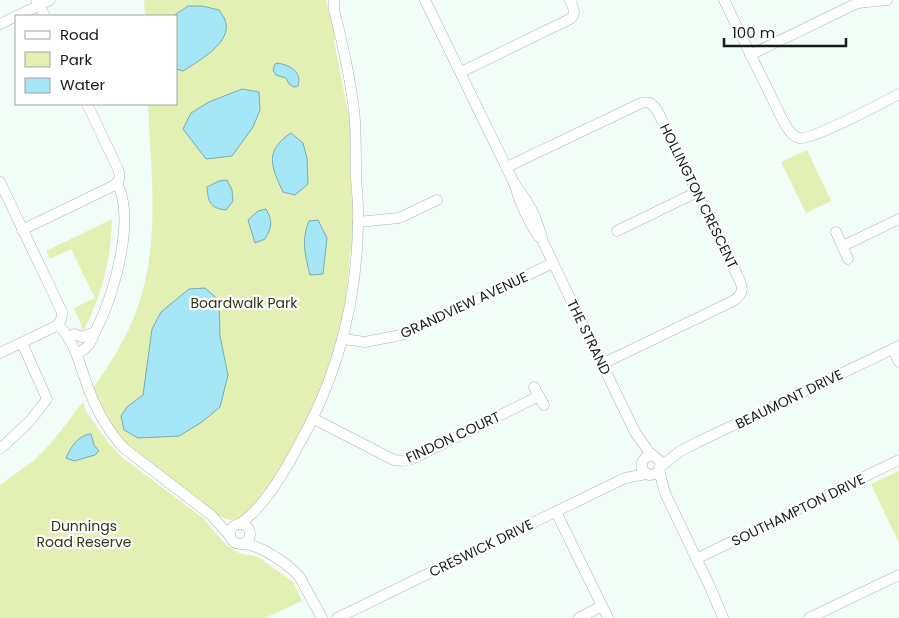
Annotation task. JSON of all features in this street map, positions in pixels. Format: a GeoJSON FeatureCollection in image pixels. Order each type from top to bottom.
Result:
{"type":"FeatureCollection","features":[{"type":"Feature","properties":{"kind":"street"},"geometry":{"type":"LineString","coordinates":[[0,17],[37,2],[50,0]]}},
{"type":"Feature","properties":{"kind":"street"},"geometry":{"type":"LineString","coordinates":[[230,536],[231,530],[254,513],[289,463],[314,419],[331,378],[343,340],[354,287],[358,222],[354,113],[334,5],[329,0]]}},
{"type":"Feature","properties":{"kind":"street","name":"THE STRAND"},"geometry":{"type":"LineString","coordinates":[[426,0],[514,183],[537,219],[543,242],[635,432],[654,456]]}},
{"type":"Feature","properties":{"kind":"street"},"geometry":{"type":"LineString","coordinates":[[461,72],[570,19],[574,11],[570,0]]}},
{"type":"Feature","properties":{"kind":"street"},"geometry":{"type":"LineString","coordinates":[[724,0],[783,121],[792,134],[799,138],[820,133],[899,94]]}},
{"type":"Feature","properties":{"kind":"street"},"geometry":{"type":"LineString","coordinates":[[750,55],[849,7],[887,0]]}},
{"type":"Feature","properties":{"kind":"street"},"geometry":{"type":"LineString","coordinates":[[37,2],[44,15]]}},
{"type":"Feature","properties":{"kind":"street"},"geometry":{"type":"LineString","coordinates":[[15,15],[37,2]]}},
{"type":"Feature","properties":{"kind":"street"},"geometry":{"type":"LineString","coordinates":[[0,24],[15,15]]}},
{"type":"Feature","properties":{"kind":"street","name":"HOLLINGTON CRESCENT"},"geometry":{"type":"LineString","coordinates":[[507,167],[638,104],[648,102],[652,104],[659,114],[740,281],[742,288],[740,294],[733,300],[602,364]]}},
{"type":"Feature","properties":{"kind":"street"},"geometry":{"type":"LineString","coordinates":[[79,357],[89,344],[110,298],[118,271],[124,221],[118,169],[87,105]]}},
{"type":"Feature","properties":{"kind":"street"},"geometry":{"type":"LineString","coordinates":[[0,182],[62,312],[60,322],[79,357]]}},
{"type":"Feature","properties":{"kind":"street"},"geometry":{"type":"LineString","coordinates":[[22,230],[118,182]]}},
{"type":"Feature","properties":{"kind":"street"},"geometry":{"type":"LineString","coordinates":[[617,231],[697,192]]}},
{"type":"Feature","properties":{"kind":"street"},"geometry":{"type":"LineString","coordinates":[[358,222],[399,218],[437,200]]}},
{"type":"Feature","properties":{"kind":"street"},"geometry":{"type":"LineString","coordinates":[[843,246],[899,219]]}},
{"type":"Feature","properties":{"kind":"street"},"geometry":{"type":"LineString","coordinates":[[836,232],[848,259]]}},
{"type":"Feature","properties":{"kind":"street","name":"GRANDVIEW AVENUE"},"geometry":{"type":"LineString","coordinates":[[343,340],[365,342],[401,336],[553,263]]}},
{"type":"Feature","properties":{"kind":"street"},"geometry":{"type":"LineString","coordinates":[[60,322],[74,334],[82,337],[95,332]]}},
{"type":"Feature","properties":{"kind":"street"},"geometry":{"type":"LineString","coordinates":[[0,353],[60,322]]}},
{"type":"Feature","properties":{"kind":"street"},"geometry":{"type":"LineString","coordinates":[[74,334],[79,357],[98,412],[114,438],[124,449],[211,514],[234,542],[251,545],[265,552],[299,576],[322,618]]}},
{"type":"Feature","properties":{"kind":"street"},"geometry":{"type":"LineString","coordinates":[[0,449],[30,421],[47,398],[22,343]]}},
{"type":"Feature","properties":{"kind":"street"},"geometry":{"type":"LineString","coordinates":[[896,347],[899,362]]}},
{"type":"Feature","properties":{"kind":"street","name":"BEAUMONT DRIVE"},"geometry":{"type":"LineString","coordinates":[[660,469],[679,452],[896,347]]}},
{"type":"Feature","properties":{"kind":"street","name":"FINDON COURT"},"geometry":{"type":"LineString","coordinates":[[314,419],[394,460],[403,461],[412,459],[539,396]]}},
{"type":"Feature","properties":{"kind":"street","name":"THE STRAND"},"geometry":{"type":"LineString","coordinates":[[635,432],[644,469],[665,493]]}},
{"type":"Feature","properties":{"kind":"street","name":"BEAUMONT DRIVE"},"geometry":{"type":"LineString","coordinates":[[654,456],[679,452]]}},
{"type":"Feature","properties":{"kind":"street"},"geometry":{"type":"LineString","coordinates":[[654,456],[660,461],[660,469],[655,474],[644,469],[646,457],[654,456]]}},
{"type":"Feature","properties":{"kind":"street","name":"SOUTHAMPTON DRIVE"},"geometry":{"type":"LineString","coordinates":[[696,559],[899,460]]}},
{"type":"Feature","properties":{"kind":"street","name":"CRESWICK DRIVE"},"geometry":{"type":"LineString","coordinates":[[337,618],[644,469]]}},
{"type":"Feature","properties":{"kind":"street","name":"THE STRAND"},"geometry":{"type":"LineString","coordinates":[[660,469],[665,493],[723,618]]}},
{"type":"Feature","properties":{"kind":"street"},"geometry":{"type":"LineString","coordinates":[[556,512],[608,618]]}},
{"type":"Feature","properties":{"kind":"street"},"geometry":{"type":"LineString","coordinates":[[243,544],[249,538],[254,513]]}},
{"type":"Feature","properties":{"kind":"street"},"geometry":{"type":"LineString","coordinates":[[211,514],[245,526],[265,552]]}},
{"type":"Feature","properties":{"kind":"street"},"geometry":{"type":"LineString","coordinates":[[809,618],[899,575]]}},
{"type":"Feature","properties":{"kind":"street"},"geometry":{"type":"LineString","coordinates":[[579,618],[602,606]]}},
{"type":"Feature","properties":{"kind":"green space","name":"Boardwalk Park"},"geometry":{"type":"Polygon","coordinates":[[[144,0],[326,0],[336,37],[334,40],[348,113],[351,115],[353,151],[350,154],[352,202],[354,204],[354,244],[351,247],[346,296],[348,300],[335,351],[327,376],[306,424],[280,470],[248,513],[235,520],[217,515],[123,441],[104,415],[93,388],[127,332],[144,287],[152,235],[152,182],[148,105],[178,105],[178,15],[145,15],[144,0]]]}},
{"type":"Feature","properties":{"kind":"green space"},"geometry":{"type":"Polygon","coordinates":[[[807,150],[831,201],[806,213],[781,162],[807,150]]]}},
{"type":"Feature","properties":{"kind":"green space"},"geometry":{"type":"Polygon","coordinates":[[[112,219],[110,248],[104,277],[90,318],[83,331],[74,308],[95,298],[71,249],[50,259],[46,251],[112,219]]]}},
{"type":"Feature","properties":{"kind":"green space","name":"Dunnings Road Reserve"},"geometry":{"type":"Polygon","coordinates":[[[83,402],[87,413],[109,443],[123,458],[203,518],[226,545],[239,553],[258,557],[293,582],[302,601],[265,618],[0,618],[0,485],[33,461],[52,442],[83,402]]]}},
{"type":"Feature","properties":{"kind":"green space"},"geometry":{"type":"Polygon","coordinates":[[[899,471],[899,543],[871,484],[899,471]]]}},
{"type":"Feature","properties":{"kind":"water"},"geometry":{"type":"Polygon","coordinates":[[[188,6],[202,6],[219,10],[225,19],[226,28],[224,36],[219,43],[205,57],[183,71],[178,70],[178,15],[174,15],[188,6]]]}},
{"type":"Feature","properties":{"kind":"water"},"geometry":{"type":"Polygon","coordinates":[[[275,64],[287,66],[297,73],[298,86],[294,87],[289,84],[286,78],[276,75],[273,70],[275,64]]]}},
{"type":"Feature","properties":{"kind":"water"},"geometry":{"type":"Polygon","coordinates":[[[242,89],[259,92],[260,110],[253,127],[232,156],[206,159],[183,129],[191,113],[209,102],[242,89]]]}},
{"type":"Feature","properties":{"kind":"water"},"geometry":{"type":"Polygon","coordinates":[[[291,133],[303,143],[307,158],[308,184],[295,195],[283,192],[275,174],[272,160],[277,146],[291,133]]]}},
{"type":"Feature","properties":{"kind":"water"},"geometry":{"type":"Polygon","coordinates":[[[227,180],[232,190],[233,201],[226,210],[216,208],[209,200],[207,187],[219,181],[227,180]]]}},
{"type":"Feature","properties":{"kind":"water"},"geometry":{"type":"Polygon","coordinates":[[[266,209],[271,221],[269,231],[265,239],[255,243],[248,220],[258,211],[266,209]]]}},
{"type":"Feature","properties":{"kind":"water"},"geometry":{"type":"Polygon","coordinates":[[[318,220],[327,238],[323,274],[310,275],[304,241],[309,221],[318,220]]]}},
{"type":"Feature","properties":{"kind":"water"},"geometry":{"type":"Polygon","coordinates":[[[205,288],[219,300],[220,336],[228,375],[220,407],[202,422],[179,436],[138,438],[124,430],[121,416],[127,407],[143,395],[152,329],[161,312],[189,289],[205,288]]]}},
{"type":"Feature","properties":{"kind":"water"},"geometry":{"type":"Polygon","coordinates":[[[91,434],[94,445],[99,451],[95,455],[74,461],[66,458],[79,439],[91,434]]]}}]}
